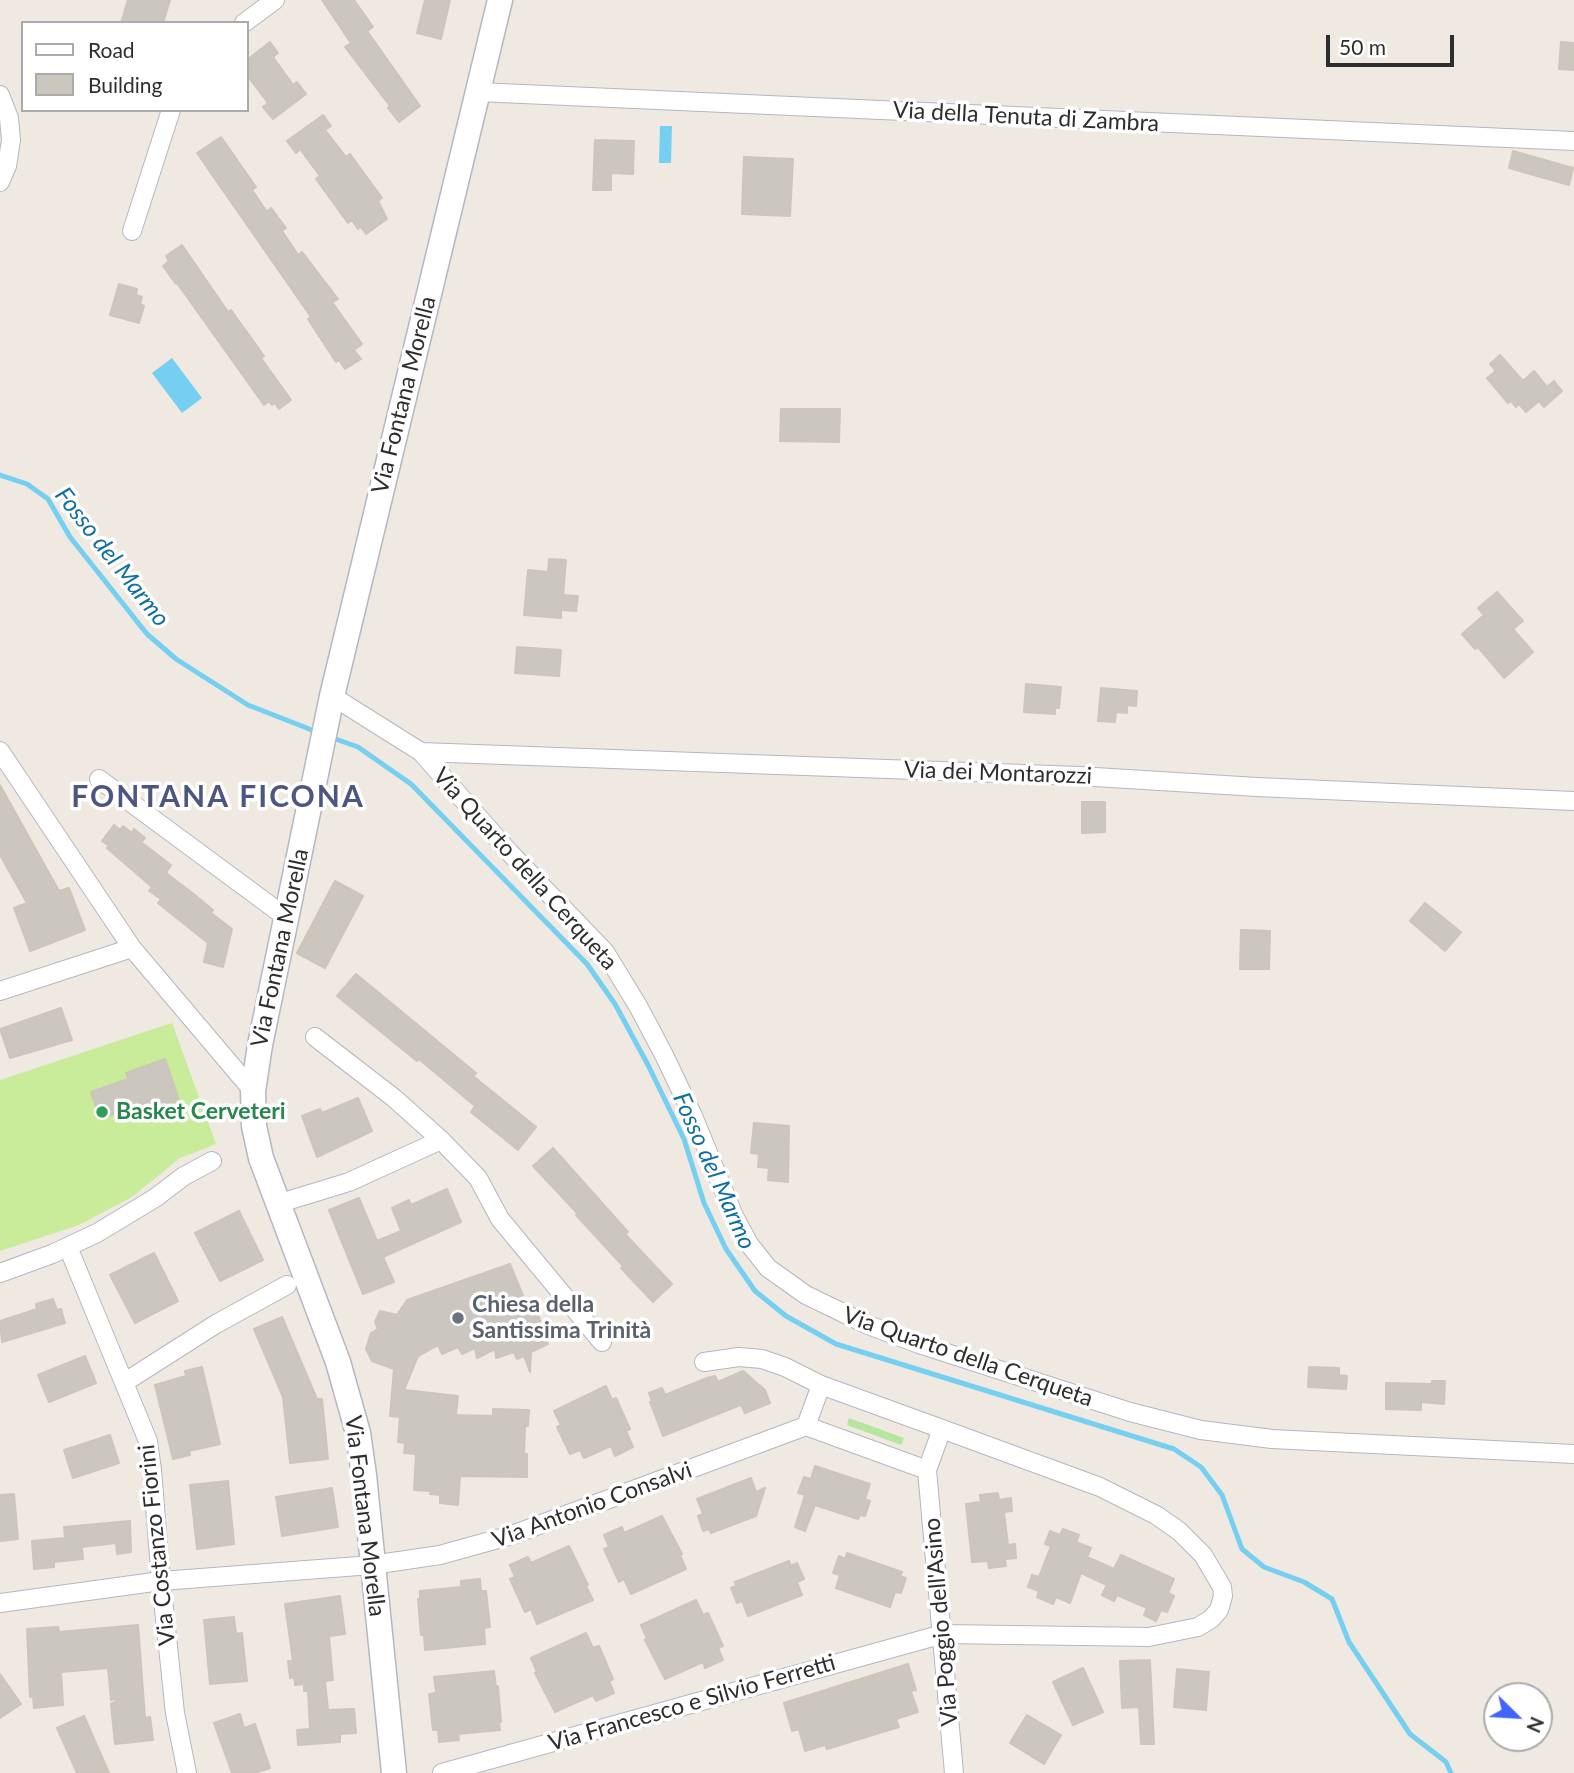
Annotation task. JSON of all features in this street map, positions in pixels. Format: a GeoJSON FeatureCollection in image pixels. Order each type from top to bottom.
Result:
{"type":"FeatureCollection","features":[{"type":"Feature","properties":{"kind":"street"},"geometry":{"type":"LineString","coordinates":[[247,21],[275,0]]}},
{"type":"Feature","properties":{"kind":"street","name":"Via Fontana Morella"},"geometry":{"type":"LineString","coordinates":[[394,1773],[363,1467],[354,1419],[338,1362],[277,1205],[256,1142],[253,1091],[260,1045],[331,704],[500,0]]}},
{"type":"Feature","properties":{"kind":"street","name":"Via della Tenuta di Zambra"},"geometry":{"type":"LineString","coordinates":[[478,92],[1574,141]]}},
{"type":"Feature","properties":{"kind":"street"},"geometry":{"type":"LineString","coordinates":[[0,94],[9,118],[11,139],[8,160],[0,182]]}},
{"type":"Feature","properties":{"kind":"street"},"geometry":{"type":"LineString","coordinates":[[132,231],[170,112]]}},
{"type":"Feature","properties":{"kind":"street","name":"Via Quarto della Cerqueta"},"geometry":{"type":"LineString","coordinates":[[331,704],[421,752],[510,853],[605,952],[664,1055],[734,1216],[749,1244],[768,1268],[806,1295],[868,1325],[919,1344],[1130,1412],[1201,1430],[1272,1438],[1574,1454]]}},
{"type":"Feature","properties":{"kind":"street"},"geometry":{"type":"LineString","coordinates":[[0,751],[132,948],[253,1091]]}},
{"type":"Feature","properties":{"kind":"street","name":"Via dei Montarozzi"},"geometry":{"type":"LineString","coordinates":[[421,752],[1079,776],[1574,802]]}},
{"type":"Feature","properties":{"kind":"street"},"geometry":{"type":"LineString","coordinates":[[99,779],[287,918]]}},
{"type":"Feature","properties":{"kind":"street"},"geometry":{"type":"LineString","coordinates":[[0,991],[132,948]]}},
{"type":"Feature","properties":{"kind":"street"},"geometry":{"type":"LineString","coordinates":[[315,1037],[394,1098],[478,1178],[500,1219],[602,1342]]}},
{"type":"Feature","properties":{"kind":"street"},"geometry":{"type":"LineString","coordinates":[[277,1205],[357,1179],[441,1140]]}},
{"type":"Feature","properties":{"kind":"street"},"geometry":{"type":"LineString","coordinates":[[0,1273],[68,1247],[129,1215],[184,1176],[212,1161]]}},
{"type":"Feature","properties":{"kind":"street","name":"Via Costanzo Fiorini"},"geometry":{"type":"LineString","coordinates":[[68,1247],[141,1421],[150,1451],[178,1738],[187,1773]]}},
{"type":"Feature","properties":{"kind":"street"},"geometry":{"type":"LineString","coordinates":[[125,1382],[216,1324],[287,1285]]}},
{"type":"Feature","properties":{"kind":"street"},"geometry":{"type":"LineString","coordinates":[[704,1362],[739,1357],[762,1359],[821,1385],[942,1429],[927,1470],[806,1426],[821,1385]]}},
{"type":"Feature","properties":{"kind":"street","name":"Via Antonio Consalvi"},"geometry":{"type":"LineString","coordinates":[[0,1603],[161,1581],[372,1565],[440,1555],[512,1535],[806,1426]]}},
{"type":"Feature","properties":{"kind":"street","name":"Via Francesco e Silvio Ferretti"},"geometry":{"type":"LineString","coordinates":[[442,1773],[943,1634],[1127,1637],[1166,1635],[1198,1627],[1219,1610],[1223,1596],[1219,1580],[1196,1547],[1179,1531],[1146,1508],[1078,1478],[942,1429]]}},
{"type":"Feature","properties":{"kind":"street","name":"Via Poggio dell'Asino"},"geometry":{"type":"LineString","coordinates":[[927,1470],[954,1773]]}},
{"type":"Feature","properties":{"kind":"green space","name":"Basket Cerveteri"},"geometry":{"type":"Polygon","coordinates":[[[172,1023],[216,1144],[180,1158],[132,1197],[79,1225],[0,1251],[0,1080],[172,1023]]]}},
{"type":"Feature","properties":{"kind":"green space"},"geometry":{"type":"Polygon","coordinates":[[[849,1418],[904,1438],[901,1445],[847,1425],[849,1418]]]}},
{"type":"Feature","properties":{"kind":"water"},"geometry":{"type":"Polygon","coordinates":[[[660,126],[672,126],[671,163],[659,163],[660,126]]]}},
{"type":"Feature","properties":{"kind":"water"},"geometry":{"type":"Polygon","coordinates":[[[172,358],[202,398],[182,413],[152,373],[172,358]]]}},
{"type":"Feature","properties":{"kind":"building"},"geometry":{"type":"Polygon","coordinates":[[[128,0],[170,0],[164,21],[122,21],[128,0]]]}},
{"type":"Feature","properties":{"kind":"building"},"geometry":{"type":"Polygon","coordinates":[[[322,0],[354,0],[373,27],[367,31],[420,106],[399,122],[345,47],[351,43],[322,0]]]}},
{"type":"Feature","properties":{"kind":"building"},"geometry":{"type":"Polygon","coordinates":[[[425,0],[450,0],[441,39],[417,33],[425,0]]]}},
{"type":"Feature","properties":{"kind":"building"},"geometry":{"type":"Polygon","coordinates":[[[270,42],[278,53],[273,57],[293,85],[297,82],[306,94],[273,119],[263,107],[268,103],[248,76],[248,59],[270,42]]]}},
{"type":"Feature","properties":{"kind":"building"},"geometry":{"type":"Polygon","coordinates":[[[1561,42],[1574,43],[1574,70],[1559,69],[1561,42]]]}},
{"type":"Feature","properties":{"kind":"building"},"geometry":{"type":"Polygon","coordinates":[[[323,115],[331,126],[325,130],[346,157],[350,154],[382,198],[378,201],[387,219],[366,234],[361,227],[358,229],[352,220],[348,223],[316,179],[320,176],[300,149],[296,153],[287,141],[323,115]]]}},
{"type":"Feature","properties":{"kind":"building"},"geometry":{"type":"Polygon","coordinates":[[[221,137],[256,187],[252,190],[267,212],[271,208],[286,228],[282,231],[298,255],[302,252],[338,299],[332,302],[362,344],[354,350],[361,359],[345,369],[339,360],[336,362],[308,319],[311,317],[197,153],[221,137]]]}},
{"type":"Feature","properties":{"kind":"building"},"geometry":{"type":"Polygon","coordinates":[[[595,140],[634,141],[633,174],[611,173],[611,190],[593,190],[595,140]]]}},
{"type":"Feature","properties":{"kind":"building"},"geometry":{"type":"Polygon","coordinates":[[[1513,151],[1573,168],[1569,185],[1509,168],[1513,151]]]}},
{"type":"Feature","properties":{"kind":"building"},"geometry":{"type":"Polygon","coordinates":[[[744,157],[793,159],[790,216],[742,214],[744,157]]]}},
{"type":"Feature","properties":{"kind":"building"},"geometry":{"type":"Polygon","coordinates":[[[182,245],[228,312],[231,310],[264,356],[261,358],[291,400],[279,409],[275,403],[272,405],[269,401],[264,405],[163,266],[169,261],[166,256],[182,245]]]}},
{"type":"Feature","properties":{"kind":"building"},"geometry":{"type":"Polygon","coordinates":[[[119,284],[137,289],[136,295],[142,297],[140,304],[144,306],[139,323],[110,315],[119,284]]]}},
{"type":"Feature","properties":{"kind":"building"},"geometry":{"type":"Polygon","coordinates":[[[1500,355],[1523,381],[1534,371],[1547,387],[1554,381],[1562,391],[1544,407],[1539,401],[1526,412],[1519,404],[1516,407],[1511,401],[1508,403],[1487,378],[1496,371],[1490,364],[1500,355]]]}},
{"type":"Feature","properties":{"kind":"building"},"geometry":{"type":"Polygon","coordinates":[[[781,409],[840,409],[839,442],[780,441],[781,409]]]}},
{"type":"Feature","properties":{"kind":"building"},"geometry":{"type":"Polygon","coordinates":[[[549,559],[566,560],[563,595],[578,596],[576,611],[561,610],[561,618],[524,615],[528,570],[548,572],[549,559]]]}},
{"type":"Feature","properties":{"kind":"building"},"geometry":{"type":"Polygon","coordinates":[[[1497,592],[1523,621],[1513,629],[1533,652],[1504,678],[1478,647],[1475,649],[1462,634],[1484,615],[1478,608],[1497,592]]]}},
{"type":"Feature","properties":{"kind":"building"},"geometry":{"type":"Polygon","coordinates":[[[517,647],[561,650],[559,676],[515,673],[517,647]]]}},
{"type":"Feature","properties":{"kind":"building"},"geometry":{"type":"Polygon","coordinates":[[[1026,684],[1061,687],[1059,708],[1055,708],[1055,714],[1024,712],[1026,684]]]}},
{"type":"Feature","properties":{"kind":"building"},"geometry":{"type":"Polygon","coordinates":[[[1101,688],[1137,691],[1136,706],[1127,705],[1127,713],[1116,712],[1115,722],[1098,721],[1101,688]]]}},
{"type":"Feature","properties":{"kind":"building"},"geometry":{"type":"Polygon","coordinates":[[[0,785],[59,891],[69,888],[85,930],[30,951],[14,908],[27,903],[0,855],[0,785]]]}},
{"type":"Feature","properties":{"kind":"building"},"geometry":{"type":"Polygon","coordinates":[[[1082,802],[1105,802],[1105,832],[1082,833],[1082,802]]]}},
{"type":"Feature","properties":{"kind":"building"},"geometry":{"type":"Polygon","coordinates":[[[114,825],[120,830],[123,826],[132,833],[134,829],[145,838],[141,842],[171,865],[166,873],[213,910],[211,913],[232,929],[223,967],[204,962],[208,943],[158,903],[161,899],[149,891],[152,887],[107,848],[109,846],[102,841],[114,825]]]}},
{"type":"Feature","properties":{"kind":"building"},"geometry":{"type":"Polygon","coordinates":[[[335,881],[363,896],[325,968],[297,953],[335,881]]]}},
{"type":"Feature","properties":{"kind":"building"},"geometry":{"type":"Polygon","coordinates":[[[1425,903],[1461,932],[1445,951],[1410,921],[1425,903]]]}},
{"type":"Feature","properties":{"kind":"building"},"geometry":{"type":"Polygon","coordinates":[[[1241,930],[1270,931],[1269,969],[1240,969],[1241,930]]]}},
{"type":"Feature","properties":{"kind":"building"},"geometry":{"type":"Polygon","coordinates":[[[356,974],[476,1073],[473,1076],[536,1127],[518,1150],[471,1112],[475,1106],[337,996],[356,974]]]}},
{"type":"Feature","properties":{"kind":"building"},"geometry":{"type":"Polygon","coordinates":[[[61,1008],[72,1040],[10,1058],[0,1029],[61,1008]]]}},
{"type":"Feature","properties":{"kind":"building"},"geometry":{"type":"Polygon","coordinates":[[[165,1059],[179,1100],[140,1114],[137,1106],[100,1119],[91,1092],[128,1079],[126,1073],[165,1059]]]}},
{"type":"Feature","properties":{"kind":"building"},"geometry":{"type":"Polygon","coordinates":[[[358,1098],[372,1131],[317,1157],[302,1116],[320,1109],[322,1113],[358,1098]]]}},
{"type":"Feature","properties":{"kind":"building"},"geometry":{"type":"Polygon","coordinates":[[[754,1123],[789,1126],[788,1182],[768,1180],[769,1168],[758,1167],[759,1154],[751,1153],[754,1123]]]}},
{"type":"Feature","properties":{"kind":"building"},"geometry":{"type":"Polygon","coordinates":[[[553,1148],[628,1232],[625,1234],[672,1284],[653,1302],[533,1166],[553,1148]]]}},
{"type":"Feature","properties":{"kind":"building"},"geometry":{"type":"Polygon","coordinates":[[[447,1189],[461,1222],[383,1257],[394,1282],[363,1294],[329,1210],[359,1198],[377,1241],[401,1231],[392,1208],[409,1200],[411,1205],[447,1189]]]}},
{"type":"Feature","properties":{"kind":"building"},"geometry":{"type":"Polygon","coordinates":[[[239,1211],[263,1260],[220,1281],[195,1233],[239,1211]]]}},
{"type":"Feature","properties":{"kind":"building"},"geometry":{"type":"Polygon","coordinates":[[[154,1253],[178,1301],[135,1323],[110,1275],[154,1253]]]}},
{"type":"Feature","properties":{"kind":"building"},"geometry":{"type":"Polygon","coordinates":[[[510,1264],[530,1313],[537,1311],[548,1344],[531,1352],[530,1372],[524,1356],[517,1359],[514,1352],[496,1358],[495,1349],[477,1358],[475,1348],[462,1354],[458,1347],[442,1354],[438,1345],[418,1356],[404,1390],[458,1396],[456,1415],[493,1416],[493,1409],[529,1410],[528,1426],[525,1426],[524,1454],[527,1454],[527,1477],[460,1476],[458,1505],[440,1503],[440,1495],[414,1490],[416,1454],[404,1453],[405,1443],[398,1442],[400,1417],[390,1416],[394,1369],[372,1361],[366,1349],[371,1333],[378,1329],[375,1322],[380,1311],[397,1315],[407,1300],[510,1264]]]}},
{"type":"Feature","properties":{"kind":"building"},"geometry":{"type":"Polygon","coordinates":[[[53,1299],[57,1310],[61,1309],[65,1323],[2,1342],[0,1321],[37,1309],[36,1304],[53,1299]]]}},
{"type":"Feature","properties":{"kind":"building"},"geometry":{"type":"Polygon","coordinates":[[[282,1317],[317,1399],[322,1399],[328,1459],[290,1463],[283,1397],[254,1329],[282,1317]]]}},
{"type":"Feature","properties":{"kind":"building"},"geometry":{"type":"Polygon","coordinates":[[[85,1356],[96,1383],[49,1402],[38,1375],[85,1356]]]}},
{"type":"Feature","properties":{"kind":"building"},"geometry":{"type":"Polygon","coordinates":[[[202,1367],[220,1444],[189,1451],[190,1455],[173,1459],[155,1385],[186,1376],[185,1371],[202,1367]]]}},
{"type":"Feature","properties":{"kind":"building"},"geometry":{"type":"Polygon","coordinates":[[[1309,1367],[1339,1368],[1339,1375],[1347,1376],[1346,1389],[1308,1387],[1309,1367]]]}},
{"type":"Feature","properties":{"kind":"building"},"geometry":{"type":"Polygon","coordinates":[[[743,1371],[765,1390],[770,1403],[745,1413],[741,1405],[663,1436],[649,1393],[662,1388],[665,1395],[707,1378],[715,1376],[718,1382],[743,1371]]]}},
{"type":"Feature","properties":{"kind":"building"},"geometry":{"type":"Polygon","coordinates":[[[1432,1381],[1445,1381],[1444,1404],[1421,1402],[1421,1410],[1386,1409],[1386,1383],[1432,1384],[1432,1381]]]}},
{"type":"Feature","properties":{"kind":"building"},"geometry":{"type":"Polygon","coordinates":[[[606,1386],[612,1400],[616,1398],[630,1429],[626,1431],[633,1447],[615,1456],[611,1446],[584,1458],[580,1450],[570,1454],[557,1427],[561,1425],[554,1411],[606,1386]]]}},
{"type":"Feature","properties":{"kind":"building"},"geometry":{"type":"Polygon","coordinates":[[[110,1435],[119,1463],[73,1478],[64,1450],[110,1435]]]}},
{"type":"Feature","properties":{"kind":"building"},"geometry":{"type":"Polygon","coordinates":[[[815,1466],[870,1484],[865,1499],[870,1501],[865,1516],[860,1515],[858,1519],[815,1505],[805,1531],[795,1527],[805,1495],[798,1493],[804,1477],[811,1479],[815,1466]]]}},
{"type":"Feature","properties":{"kind":"building"},"geometry":{"type":"Polygon","coordinates":[[[751,1478],[756,1492],[765,1488],[756,1516],[711,1533],[709,1529],[703,1531],[698,1516],[703,1514],[697,1499],[751,1478]]]}},
{"type":"Feature","properties":{"kind":"building"},"geometry":{"type":"Polygon","coordinates":[[[228,1481],[234,1544],[197,1549],[190,1485],[228,1481]]]}},
{"type":"Feature","properties":{"kind":"building"},"geometry":{"type":"Polygon","coordinates":[[[332,1488],[338,1527],[282,1536],[276,1497],[332,1488]]]}},
{"type":"Feature","properties":{"kind":"building"},"geometry":{"type":"Polygon","coordinates":[[[998,1493],[999,1500],[1011,1498],[1012,1511],[1004,1512],[1008,1545],[1015,1544],[1016,1558],[1005,1559],[1006,1566],[989,1568],[988,1561],[972,1562],[966,1504],[981,1502],[980,1495],[998,1493]]]}},
{"type":"Feature","properties":{"kind":"building"},"geometry":{"type":"Polygon","coordinates":[[[14,1494],[18,1539],[0,1541],[0,1495],[14,1494]]]}},
{"type":"Feature","properties":{"kind":"building"},"geometry":{"type":"Polygon","coordinates":[[[662,1516],[682,1554],[680,1555],[686,1569],[631,1594],[624,1579],[619,1582],[604,1549],[609,1547],[604,1535],[622,1527],[624,1533],[662,1516]]]}},
{"type":"Feature","properties":{"kind":"building"},"geometry":{"type":"Polygon","coordinates":[[[130,1521],[131,1552],[117,1554],[116,1543],[82,1547],[83,1559],[54,1562],[54,1567],[34,1569],[32,1541],[65,1538],[64,1527],[130,1521]]]}},
{"type":"Feature","properties":{"kind":"building"},"geometry":{"type":"Polygon","coordinates":[[[1063,1529],[1079,1535],[1076,1542],[1091,1548],[1087,1557],[1114,1569],[1121,1555],[1174,1579],[1168,1593],[1174,1596],[1167,1612],[1161,1610],[1156,1621],[1144,1615],[1147,1608],[1117,1595],[1114,1601],[1102,1595],[1107,1585],[1081,1573],[1070,1603],[1056,1597],[1053,1604],[1037,1597],[1039,1591],[1028,1587],[1032,1575],[1039,1577],[1051,1546],[1045,1544],[1050,1531],[1060,1535],[1063,1529]]]}},
{"type":"Feature","properties":{"kind":"building"},"geometry":{"type":"Polygon","coordinates":[[[569,1546],[593,1600],[537,1624],[531,1609],[525,1612],[510,1579],[515,1577],[510,1565],[528,1557],[531,1563],[569,1546]]]}},
{"type":"Feature","properties":{"kind":"building"},"geometry":{"type":"Polygon","coordinates":[[[847,1553],[902,1572],[900,1576],[906,1578],[901,1593],[895,1592],[890,1607],[836,1588],[840,1575],[833,1573],[839,1556],[845,1559],[847,1553]]]}},
{"type":"Feature","properties":{"kind":"building"},"geometry":{"type":"Polygon","coordinates":[[[789,1561],[791,1566],[797,1563],[804,1579],[797,1582],[802,1595],[748,1616],[742,1601],[737,1603],[731,1588],[736,1586],[735,1582],[789,1561]]]}},
{"type":"Feature","properties":{"kind":"building"},"geometry":{"type":"Polygon","coordinates":[[[480,1579],[481,1591],[486,1591],[490,1627],[484,1628],[485,1644],[425,1650],[424,1634],[421,1635],[418,1599],[420,1591],[461,1587],[461,1581],[480,1579]]]}},
{"type":"Feature","properties":{"kind":"building"},"geometry":{"type":"Polygon","coordinates":[[[340,1596],[345,1634],[329,1636],[333,1680],[325,1681],[328,1710],[354,1709],[356,1733],[340,1734],[340,1742],[298,1745],[297,1730],[310,1729],[308,1691],[304,1691],[304,1684],[295,1685],[294,1677],[290,1678],[288,1661],[293,1661],[285,1604],[340,1596]]]}},
{"type":"Feature","properties":{"kind":"building"},"geometry":{"type":"Polygon","coordinates":[[[696,1600],[703,1615],[708,1613],[723,1646],[718,1648],[723,1660],[705,1668],[703,1662],[665,1679],[645,1640],[647,1639],[641,1625],[696,1600]]]}},
{"type":"Feature","properties":{"kind":"building"},"geometry":{"type":"Polygon","coordinates":[[[234,1617],[236,1634],[242,1633],[247,1681],[210,1684],[204,1620],[234,1617]]]}},
{"type":"Feature","properties":{"kind":"building"},"geometry":{"type":"Polygon","coordinates":[[[138,1625],[145,1718],[150,1717],[153,1740],[115,1744],[111,1704],[123,1698],[111,1700],[108,1668],[61,1672],[63,1705],[34,1708],[33,1696],[30,1697],[27,1629],[58,1627],[59,1632],[138,1625]]]}},
{"type":"Feature","properties":{"kind":"building"},"geometry":{"type":"Polygon","coordinates":[[[586,1633],[593,1648],[599,1646],[613,1679],[609,1681],[614,1693],[596,1701],[593,1695],[555,1712],[535,1673],[537,1672],[531,1658],[586,1633]]]}},
{"type":"Feature","properties":{"kind":"building"},"geometry":{"type":"Polygon","coordinates":[[[1150,1660],[1154,1744],[1141,1744],[1139,1707],[1122,1708],[1120,1661],[1150,1660]]]}},
{"type":"Feature","properties":{"kind":"building"},"geometry":{"type":"Polygon","coordinates":[[[908,1664],[916,1690],[911,1691],[918,1712],[896,1719],[899,1727],[827,1749],[825,1745],[805,1751],[799,1729],[792,1731],[784,1703],[908,1664]]]}},
{"type":"Feature","properties":{"kind":"building"},"geometry":{"type":"Polygon","coordinates":[[[1083,1668],[1103,1712],[1073,1725],[1053,1682],[1083,1668]]]}},
{"type":"Feature","properties":{"kind":"building"},"geometry":{"type":"Polygon","coordinates":[[[1177,1669],[1209,1672],[1206,1710],[1174,1707],[1177,1669]]]}},
{"type":"Feature","properties":{"kind":"building"},"geometry":{"type":"Polygon","coordinates":[[[494,1671],[496,1687],[498,1686],[500,1730],[458,1734],[459,1740],[439,1742],[438,1730],[433,1730],[429,1694],[436,1693],[434,1677],[494,1671]]]}},
{"type":"Feature","properties":{"kind":"building"},"geometry":{"type":"Polygon","coordinates":[[[0,1674],[21,1704],[0,1718],[0,1674]]]}},
{"type":"Feature","properties":{"kind":"building"},"geometry":{"type":"Polygon","coordinates":[[[240,1714],[244,1728],[255,1724],[270,1768],[255,1773],[232,1773],[214,1723],[240,1714]]]}},
{"type":"Feature","properties":{"kind":"building"},"geometry":{"type":"Polygon","coordinates":[[[1027,1715],[1061,1735],[1044,1764],[1010,1743],[1027,1715]]]}},
{"type":"Feature","properties":{"kind":"building"},"geometry":{"type":"Polygon","coordinates":[[[84,1716],[109,1773],[77,1773],[57,1728],[84,1716]]]}},
{"type":"Feature","properties":{"kind":"waterway","name":"Fosso del Marmo"},"geometry":{"type":"LineString","coordinates":[[0,475],[27,484],[48,499],[70,537],[147,634],[176,659],[248,705],[317,732]]}},
{"type":"Feature","properties":{"kind":"waterway","name":"Fosso del Marmo"},"geometry":{"type":"LineString","coordinates":[[330,737],[358,747],[411,784],[587,964],[615,1004],[648,1065],[684,1139],[704,1203],[726,1249],[755,1291],[786,1316],[836,1344],[1174,1449],[1201,1467],[1222,1495],[1242,1549],[1264,1567],[1304,1582],[1332,1599],[1349,1642],[1410,1734],[1446,1762],[1451,1773]]}},
{"type":"Feature","properties":{"kind":"place","name":"Basket Cerveteri"},"geometry":{"type":"Point","coordinates":[102,1112]}},
{"type":"Feature","properties":{"kind":"place","name":"Chiesa della Santissima Trinità"},"geometry":{"type":"Point","coordinates":[458,1318]}},
{"type":"Feature","properties":{"kind":"district","name":"FONTANA FICONA"},"geometry":{"type":"Point","coordinates":[218,797]}}]}
